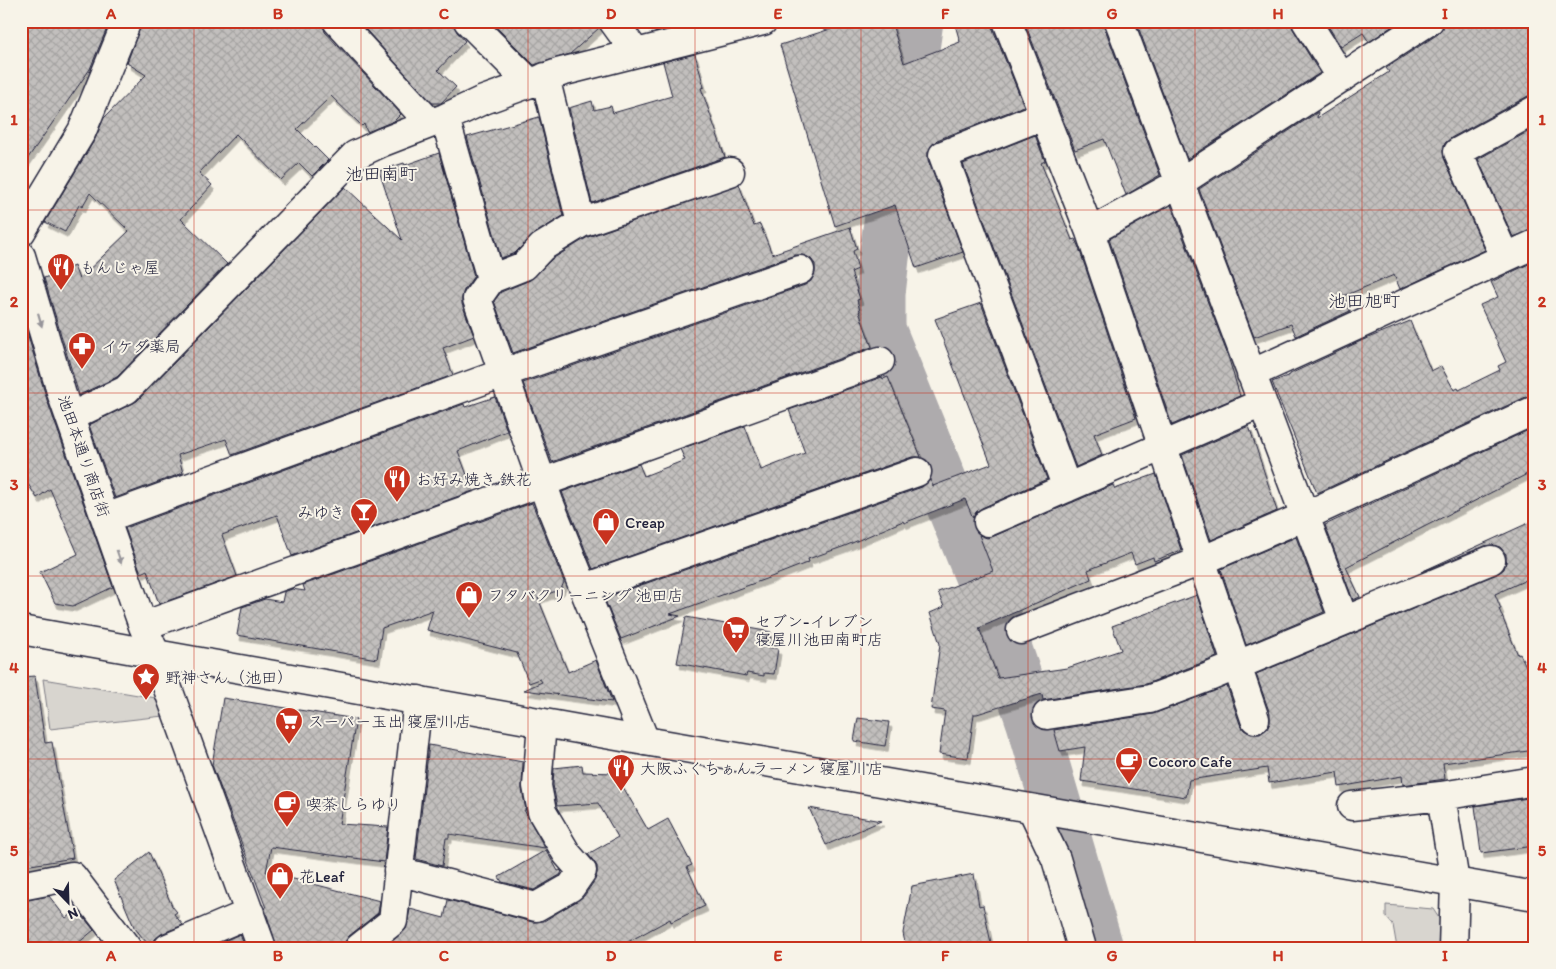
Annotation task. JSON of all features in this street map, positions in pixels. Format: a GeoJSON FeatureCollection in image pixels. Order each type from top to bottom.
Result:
{"type":"FeatureCollection","features":[{"type":"Feature","properties":{"kind":"street"},"geometry":{"type":"LineString","coordinates":[[21,232],[82,131],[127,21]]}},
{"type":"Feature","properties":{"kind":"street"},"geometry":{"type":"LineString","coordinates":[[337,21],[438,121],[491,279]]}},
{"type":"Feature","properties":{"kind":"street"},"geometry":{"type":"LineString","coordinates":[[468,21],[537,80],[581,224]]}},
{"type":"Feature","properties":{"kind":"street"},"geometry":{"type":"LineString","coordinates":[[613,21],[636,53]]}},
{"type":"Feature","properties":{"kind":"street"},"geometry":{"type":"LineString","coordinates":[[1007,21],[1090,232],[1255,719]]}},
{"type":"Feature","properties":{"kind":"street"},"geometry":{"type":"LineString","coordinates":[[1119,21],[1344,620]]}},
{"type":"Feature","properties":{"kind":"street"},"geometry":{"type":"LineString","coordinates":[[1306,21],[1342,78]]}},
{"type":"Feature","properties":{"kind":"street"},"geometry":{"type":"LineString","coordinates":[[1090,232],[1179,183],[1430,21]]}},
{"type":"Feature","properties":{"kind":"street"},"geometry":{"type":"LineString","coordinates":[[70,417],[126,390],[355,155],[481,101],[537,80],[745,23]]}},
{"type":"Feature","properties":{"kind":"street"},"geometry":{"type":"LineString","coordinates":[[1505,258],[1458,152],[1535,110]]}},
{"type":"Feature","properties":{"kind":"street"},"geometry":{"type":"LineString","coordinates":[[1044,115],[943,155],[1067,488]]}},
{"type":"Feature","properties":{"kind":"street"},"geometry":{"type":"LineString","coordinates":[[645,741],[542,482],[477,299],[491,279],[524,266],[542,247],[581,224],[730,172]]}},
{"type":"Feature","properties":{"kind":"street"},"geometry":{"type":"LineString","coordinates":[[1251,374],[1534,246]]}},
{"type":"Feature","properties":{"kind":"street","name":"池田本通り商店街"},"geometry":{"type":"LineString","coordinates":[[21,256],[70,417],[143,626],[262,948]]}},
{"type":"Feature","properties":{"kind":"street"},"geometry":{"type":"LineString","coordinates":[[106,518],[503,373],[800,270]]}},
{"type":"Feature","properties":{"kind":"street"},"geometry":{"type":"LineString","coordinates":[[143,626],[880,361]]}},
{"type":"Feature","properties":{"kind":"street"},"geometry":{"type":"LineString","coordinates":[[988,522],[1262,403]]}},
{"type":"Feature","properties":{"kind":"street"},"geometry":{"type":"LineString","coordinates":[[1021,630],[1201,561],[1535,410]]}},
{"type":"Feature","properties":{"kind":"street"},"geometry":{"type":"LineString","coordinates":[[585,588],[917,472]]}},
{"type":"Feature","properties":{"kind":"street"},"geometry":{"type":"LineString","coordinates":[[1047,715],[1150,699],[1236,666],[1491,560]]}},
{"type":"Feature","properties":{"kind":"street"},"geometry":{"type":"LineString","coordinates":[[21,630],[1074,817],[1535,896]]}},
{"type":"Feature","properties":{"kind":"street"},"geometry":{"type":"LineString","coordinates":[[359,948],[393,920],[418,700]]}},
{"type":"Feature","properties":{"kind":"street"},"geometry":{"type":"LineString","coordinates":[[398,871],[536,907],[571,887],[582,871],[567,854],[542,812],[536,786],[542,723]]}},
{"type":"Feature","properties":{"kind":"street"},"geometry":{"type":"LineString","coordinates":[[1352,806],[1441,796],[1535,782]]}},
{"type":"Feature","properties":{"kind":"street"},"geometry":{"type":"LineString","coordinates":[[1441,796],[1455,882],[1453,948]]}},
{"type":"Feature","properties":{"kind":"street"},"geometry":{"type":"LineString","coordinates":[[1036,810],[1056,859],[1082,948]]}},
{"type":"Feature","properties":{"kind":"street"},"geometry":{"type":"LineString","coordinates":[[21,886],[72,876],[127,948]]}},
{"type":"Feature","properties":{"kind":"street"},"geometry":{"type":"LineString","coordinates":[[168,948],[250,913]]}},
{"type":"Feature","properties":{"kind":"shaded area"},"geometry":{"type":"Polygon","coordinates":[[[43,679],[156,698],[163,716],[50,729],[43,679]]]}},
{"type":"Feature","properties":{"kind":"shaded area"},"geometry":{"type":"Polygon","coordinates":[[[1386,905],[1433,909],[1444,926],[1441,948],[1397,948],[1393,925],[1386,917],[1386,905]]]}},
{"type":"Feature","properties":{"kind":"building"},"geometry":{"type":"Polygon","coordinates":[[[21,21],[110,21],[90,69],[21,168],[21,21]]]}},
{"type":"Feature","properties":{"kind":"building"},"geometry":{"type":"Polygon","coordinates":[[[142,21],[322,21],[325,32],[401,114],[394,121],[367,132],[364,124],[362,126],[331,96],[297,129],[328,160],[312,176],[299,163],[281,180],[236,134],[199,173],[212,185],[181,219],[227,264],[117,377],[79,395],[44,278],[74,266],[79,279],[129,231],[90,193],[82,207],[79,205],[65,232],[45,222],[95,139],[104,118],[146,75],[127,63],[142,21]]]}},
{"type":"Feature","properties":{"kind":"building"},"geometry":{"type":"Polygon","coordinates":[[[358,21],[453,21],[457,32],[465,41],[438,70],[456,87],[441,103],[432,103],[358,21]]]}},
{"type":"Feature","properties":{"kind":"building"},"geometry":{"type":"Polygon","coordinates":[[[490,21],[598,21],[599,28],[570,54],[534,65],[490,21]]]}},
{"type":"Feature","properties":{"kind":"building"},"geometry":{"type":"Polygon","coordinates":[[[652,21],[686,21],[686,24],[655,32],[652,21]]]}},
{"type":"Feature","properties":{"kind":"building"},"geometry":{"type":"Polygon","coordinates":[[[856,21],[891,21],[904,63],[960,42],[954,21],[992,21],[992,27],[1024,106],[937,140],[931,146],[928,153],[928,160],[963,252],[916,268],[895,205],[835,226],[780,45],[856,21]]]}},
{"type":"Feature","properties":{"kind":"building"},"geometry":{"type":"Polygon","coordinates":[[[1024,21],[1104,21],[1104,26],[1160,175],[1126,195],[1104,139],[1075,150],[1024,21]]]}},
{"type":"Feature","properties":{"kind":"building"},"geometry":{"type":"Polygon","coordinates":[[[1136,21],[1290,21],[1320,73],[1187,159],[1136,21]]]}},
{"type":"Feature","properties":{"kind":"building"},"geometry":{"type":"Polygon","coordinates":[[[1325,21],[1400,21],[1369,42],[1363,33],[1341,47],[1325,21]]]}},
{"type":"Feature","properties":{"kind":"building"},"geometry":{"type":"Polygon","coordinates":[[[1444,21],[1535,21],[1535,94],[1451,138],[1445,143],[1443,150],[1444,158],[1485,250],[1400,289],[1394,275],[1344,296],[1350,311],[1296,336],[1291,324],[1254,337],[1199,189],[1318,112],[1317,118],[1389,72],[1386,68],[1438,34],[1443,29],[1444,21]]]}},
{"type":"Feature","properties":{"kind":"building"},"geometry":{"type":"Polygon","coordinates":[[[695,54],[704,87],[701,88],[725,157],[592,203],[569,108],[592,101],[594,110],[611,106],[613,113],[672,96],[663,62],[695,54]]]}},
{"type":"Feature","properties":{"kind":"building"},"geometry":{"type":"Polygon","coordinates":[[[539,117],[563,216],[534,234],[515,253],[501,258],[467,137],[539,117]]]}},
{"type":"Feature","properties":{"kind":"building"},"geometry":{"type":"Polygon","coordinates":[[[1535,128],[1535,229],[1513,237],[1478,159],[1535,128]]]}},
{"type":"Feature","properties":{"kind":"building"},"geometry":{"type":"Polygon","coordinates":[[[1035,135],[1045,161],[1041,163],[1072,240],[1075,239],[1079,248],[1136,418],[1094,434],[1102,455],[1076,467],[963,164],[1035,135]]]}},
{"type":"Feature","properties":{"kind":"building"},"geometry":{"type":"Polygon","coordinates":[[[439,153],[474,276],[464,290],[462,304],[474,336],[443,348],[453,375],[232,455],[226,439],[178,455],[183,473],[115,498],[89,425],[137,401],[345,187],[402,240],[379,171],[404,163],[405,165],[439,153]]]}},
{"type":"Feature","properties":{"kind":"building"},"geometry":{"type":"Polygon","coordinates":[[[739,184],[754,226],[760,224],[772,254],[850,227],[857,249],[853,251],[858,269],[851,272],[860,299],[857,300],[859,312],[872,347],[552,462],[523,383],[805,285],[811,281],[815,273],[815,264],[811,259],[803,255],[795,255],[513,353],[494,301],[501,292],[530,280],[552,259],[588,237],[739,184]]]}},
{"type":"Feature","properties":{"kind":"building"},"geometry":{"type":"Polygon","coordinates":[[[1171,205],[1227,353],[1240,396],[1172,425],[1109,239],[1171,205]]]}},
{"type":"Feature","properties":{"kind":"building"},"geometry":{"type":"Polygon","coordinates":[[[1535,261],[1535,395],[1528,396],[1317,493],[1272,382],[1363,340],[1410,321],[1431,371],[1441,366],[1454,390],[1458,388],[1459,390],[1500,370],[1498,366],[1506,362],[1480,305],[1498,297],[1491,282],[1535,261]]]}},
{"type":"Feature","properties":{"kind":"building"},"geometry":{"type":"Polygon","coordinates":[[[981,303],[1047,479],[982,508],[976,512],[973,518],[965,499],[904,523],[903,521],[845,546],[808,559],[809,562],[670,614],[680,616],[621,639],[604,598],[922,487],[930,480],[933,486],[991,464],[935,319],[981,303]]]}},
{"type":"Feature","properties":{"kind":"building"},"geometry":{"type":"Polygon","coordinates":[[[21,312],[47,400],[113,587],[73,606],[55,603],[40,572],[78,554],[50,489],[37,498],[21,473],[21,312]]]}},
{"type":"Feature","properties":{"kind":"building"},"geometry":{"type":"Polygon","coordinates":[[[882,377],[883,379],[888,377],[921,457],[912,457],[593,569],[562,492],[639,464],[644,476],[685,460],[680,449],[745,426],[761,470],[805,453],[789,410],[882,377]]]}},
{"type":"Feature","properties":{"kind":"building"},"geometry":{"type":"Polygon","coordinates":[[[495,397],[507,431],[458,451],[473,491],[292,556],[277,515],[222,535],[237,576],[159,604],[147,570],[141,573],[125,528],[464,404],[465,407],[495,397]]]}},
{"type":"Feature","properties":{"kind":"building"},"geometry":{"type":"Polygon","coordinates":[[[1249,426],[1277,511],[1211,540],[1182,455],[1249,426]]]}},
{"type":"Feature","properties":{"kind":"building"},"geometry":{"type":"Polygon","coordinates":[[[1535,427],[1535,470],[1346,567],[1360,597],[1353,600],[1325,525],[1535,427]]]}},
{"type":"Feature","properties":{"kind":"building"},"geometry":{"type":"Polygon","coordinates":[[[1156,474],[1181,550],[1154,561],[1153,557],[1135,564],[1131,553],[1088,570],[1091,579],[979,628],[998,678],[1067,668],[1121,650],[1112,626],[1197,595],[1217,657],[1146,684],[1043,700],[1042,694],[974,714],[968,758],[939,754],[945,711],[931,709],[940,644],[930,613],[944,607],[938,592],[993,571],[979,535],[987,538],[994,536],[1113,485],[1115,489],[1156,474]]]}},
{"type":"Feature","properties":{"kind":"building"},"geometry":{"type":"Polygon","coordinates":[[[532,503],[564,582],[561,589],[538,598],[568,672],[596,660],[612,702],[524,690],[542,682],[540,679],[529,683],[517,653],[427,630],[433,610],[382,628],[377,659],[237,635],[242,607],[265,599],[282,602],[284,592],[292,589],[305,591],[303,585],[532,503]]]}},
{"type":"Feature","properties":{"kind":"building"},"geometry":{"type":"Polygon","coordinates":[[[1535,520],[1535,576],[1495,594],[1501,609],[1499,609],[1518,655],[1520,654],[1535,684],[1535,750],[1443,763],[1445,779],[1403,785],[1402,776],[1339,787],[1337,772],[1269,783],[1267,768],[1189,780],[1186,797],[1081,781],[1085,747],[1060,751],[1054,730],[1153,714],[1227,686],[1240,724],[1244,730],[1251,734],[1260,734],[1267,729],[1270,723],[1270,714],[1256,674],[1497,574],[1504,569],[1506,554],[1500,547],[1493,545],[1485,546],[1421,572],[1535,520]]]}},
{"type":"Feature","properties":{"kind":"building"},"geometry":{"type":"Polygon","coordinates":[[[1296,537],[1324,612],[1246,645],[1221,569],[1296,537]]]}},
{"type":"Feature","properties":{"kind":"building"},"geometry":{"type":"Polygon","coordinates":[[[686,617],[771,632],[769,647],[778,649],[774,674],[764,673],[764,676],[747,673],[746,676],[677,663],[686,617]]]}},
{"type":"Feature","properties":{"kind":"building"},"geometry":{"type":"Polygon","coordinates":[[[35,676],[45,743],[52,742],[73,858],[25,866],[27,869],[21,870],[21,677],[35,676]]]}},
{"type":"Feature","properties":{"kind":"building"},"geometry":{"type":"Polygon","coordinates":[[[223,698],[356,719],[339,824],[388,827],[384,862],[271,847],[266,872],[380,901],[378,913],[349,936],[344,948],[277,948],[266,908],[212,765],[223,698]]]}},
{"type":"Feature","properties":{"kind":"building"},"geometry":{"type":"Polygon","coordinates":[[[858,718],[889,722],[885,746],[854,741],[858,718]]]}},
{"type":"Feature","properties":{"kind":"building"},"geometry":{"type":"Polygon","coordinates":[[[429,745],[523,762],[522,789],[526,810],[524,810],[545,848],[449,834],[449,838],[446,838],[442,866],[416,859],[429,745]]]}},
{"type":"Feature","properties":{"kind":"building"},"geometry":{"type":"Polygon","coordinates":[[[582,765],[583,772],[615,773],[648,830],[668,819],[692,865],[687,867],[705,906],[671,922],[670,919],[617,948],[384,948],[406,929],[410,909],[444,918],[448,900],[533,922],[544,921],[584,896],[595,880],[597,873],[597,866],[588,854],[618,837],[598,803],[557,806],[553,785],[554,768],[582,765]]]}},
{"type":"Feature","properties":{"kind":"building"},"geometry":{"type":"Polygon","coordinates":[[[1535,797],[1535,846],[1481,853],[1475,806],[1535,797]]]}},
{"type":"Feature","properties":{"kind":"building"},"geometry":{"type":"Polygon","coordinates":[[[809,808],[881,821],[826,845],[809,808]]]}},
{"type":"Feature","properties":{"kind":"building"},"geometry":{"type":"Polygon","coordinates":[[[546,850],[558,871],[562,872],[560,875],[534,890],[502,882],[499,877],[546,850]]]}},
{"type":"Feature","properties":{"kind":"building"},"geometry":{"type":"Polygon","coordinates":[[[149,852],[172,906],[177,912],[174,914],[183,925],[161,934],[155,939],[153,948],[134,927],[114,880],[149,852]]]}},
{"type":"Feature","properties":{"kind":"building"},"geometry":{"type":"Polygon","coordinates":[[[974,874],[979,906],[983,905],[992,948],[906,948],[903,933],[912,886],[974,874]]]}},
{"type":"Feature","properties":{"kind":"building"},"geometry":{"type":"Polygon","coordinates":[[[49,896],[66,918],[77,909],[94,930],[72,948],[21,948],[21,901],[49,896]]]}},
{"type":"Feature","properties":{"kind":"building"},"geometry":{"type":"Polygon","coordinates":[[[240,934],[245,948],[208,948],[240,934]]]}},
{"type":"Feature","properties":{"kind":"waterway"},"geometry":{"type":"LineString","coordinates":[[918,21],[884,258],[880,294],[880,329],[991,603],[1032,723],[1098,948]]}},
{"type":"Feature","properties":{"kind":"place","name":"もんじゃ屋"},"geometry":{"type":"Point","coordinates":[61,291]}},
{"type":"Feature","properties":{"kind":"place","name":"イケダ薬局"},"geometry":{"type":"Point","coordinates":[82,370]}},
{"type":"Feature","properties":{"kind":"place","name":"お好み焼き 鉄花"},"geometry":{"type":"Point","coordinates":[397,503]}},
{"type":"Feature","properties":{"kind":"place","name":"みゆき"},"geometry":{"type":"Point","coordinates":[364,536]}},
{"type":"Feature","properties":{"kind":"place","name":"Creap"},"geometry":{"type":"Point","coordinates":[606,546]}},
{"type":"Feature","properties":{"kind":"place","name":"フタバクリーニング 池田店"},"geometry":{"type":"Point","coordinates":[469,619]}},
{"type":"Feature","properties":{"kind":"place","name":"セブン-イレブン 寝屋川池田南町店"},"geometry":{"type":"Point","coordinates":[736,654]}},
{"type":"Feature","properties":{"kind":"place","name":"野神さん（池田）"},"geometry":{"type":"Point","coordinates":[146,701]}},
{"type":"Feature","properties":{"kind":"place","name":"スーパー玉出 寝屋川店"},"geometry":{"type":"Point","coordinates":[289,745]}},
{"type":"Feature","properties":{"kind":"place","name":"Cocoro Cafe"},"geometry":{"type":"Point","coordinates":[1129,785]}},
{"type":"Feature","properties":{"kind":"place","name":"大阪ふくちぁんラーメン 寝屋川店"},"geometry":{"type":"Point","coordinates":[621,792]}},
{"type":"Feature","properties":{"kind":"place","name":"喫茶しらゆり"},"geometry":{"type":"Point","coordinates":[287,828]}},
{"type":"Feature","properties":{"kind":"place","name":"花Leaf"},"geometry":{"type":"Point","coordinates":[280,900]}},
{"type":"Feature","properties":{"kind":"district","name":"池田南町"},"geometry":{"type":"Point","coordinates":[381,174]}},
{"type":"Feature","properties":{"kind":"district","name":"池田旭町"},"geometry":{"type":"Point","coordinates":[1364,301]}}]}
